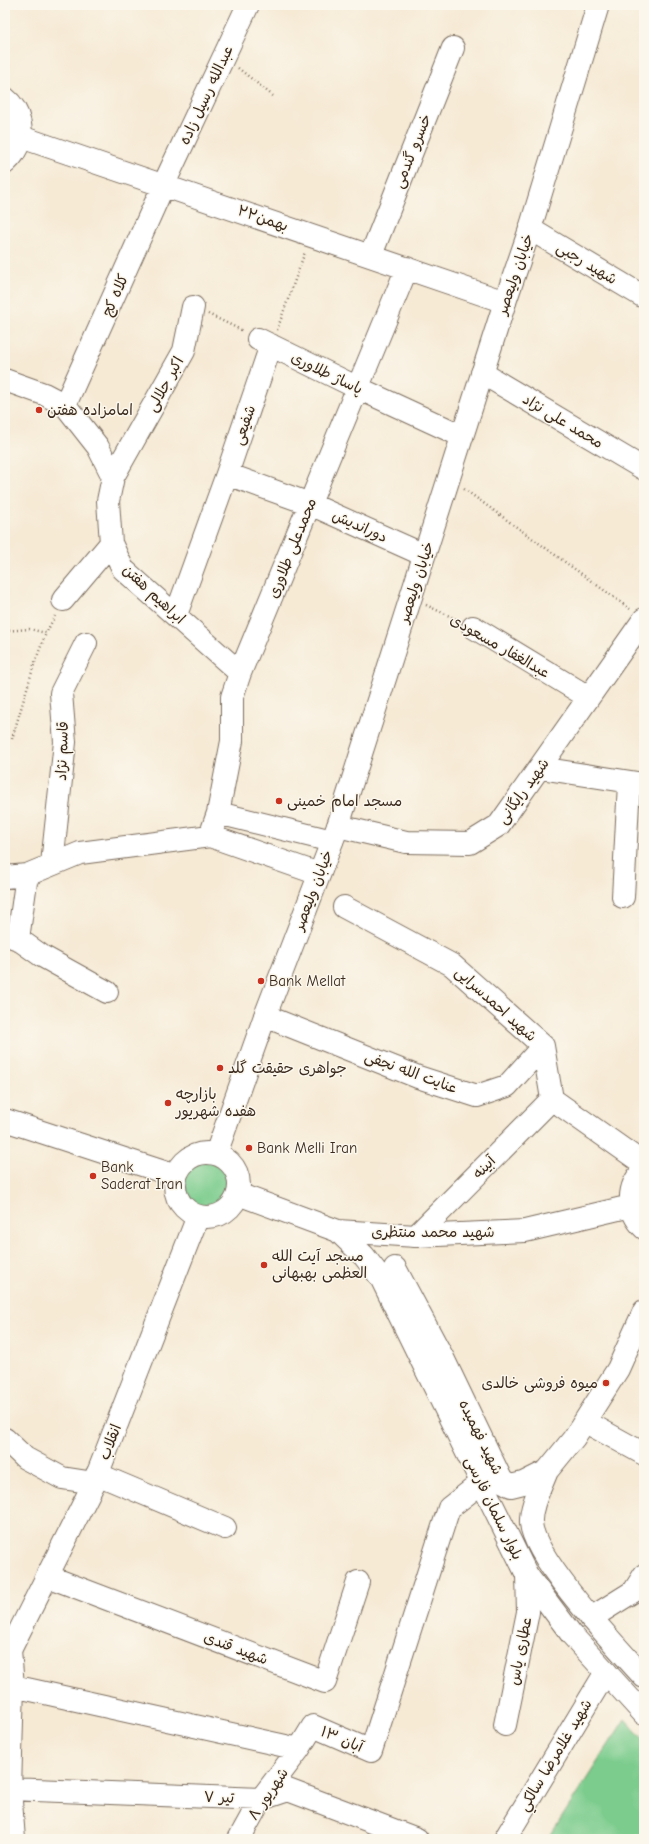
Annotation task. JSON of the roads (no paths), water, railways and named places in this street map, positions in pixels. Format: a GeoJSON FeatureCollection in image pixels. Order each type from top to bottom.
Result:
{"type":"FeatureCollection","features":[{"type":"Feature","properties":{"kind":"street","name":"عبدالله رسیل زاده"},"geometry":{"type":"LineString","coordinates":[[164,184],[248,5]]}},
{"type":"Feature","properties":{"kind":"street","name":"خیابان ولیعصر"},"geometry":{"type":"LineString","coordinates":[[216,1154],[265,1016],[335,833],[482,373],[530,230],[598,5]]}},
{"type":"Feature","properties":{"kind":"street","name":"خسرو گندمی"},"geometry":{"type":"LineString","coordinates":[[370,255],[453,48]]}},
{"type":"Feature","properties":{"kind":"street"},"geometry":{"type":"LineString","coordinates":[[5,98],[12,103],[20,119],[21,137],[15,152],[5,163]]}},
{"type":"Feature","properties":{"kind":"street","name":"۲۲بهمن"},"geometry":{"type":"LineString","coordinates":[[21,137],[164,184],[505,302]]}},
{"type":"Feature","properties":{"kind":"street","name":"کلاه کج"},"geometry":{"type":"LineString","coordinates":[[65,405],[164,184]]}},
{"type":"Feature","properties":{"kind":"street","name":"شهید رجبی"},"geometry":{"type":"LineString","coordinates":[[530,230],[642,293]]}},
{"type":"Feature","properties":{"kind":"street","name":"محمدعلی طلاوری"},"geometry":{"type":"LineString","coordinates":[[210,836],[218,813],[232,741],[232,696],[240,673],[407,268]]}},
{"type":"Feature","properties":{"kind":"street","name":"اکبر جلالی"},"geometry":{"type":"LineString","coordinates":[[113,478],[184,351],[193,307]]}},
{"type":"Feature","properties":{"kind":"street","name":"پاساژ طلاوری"},"geometry":{"type":"LineString","coordinates":[[265,342],[358,388],[462,436]]}},
{"type":"Feature","properties":{"kind":"street","name":"شفیعی"},"geometry":{"type":"LineString","coordinates":[[176,615],[227,474],[265,342]]}},
{"type":"Feature","properties":{"kind":"street","name":"محمد علی نژاد"},"geometry":{"type":"LineString","coordinates":[[482,373],[644,469]]}},
{"type":"Feature","properties":{"kind":"street"},"geometry":{"type":"LineString","coordinates":[[5,380],[44,394],[65,405],[98,447],[113,478]]}},
{"type":"Feature","properties":{"kind":"street","name":"دوراندیش"},"geometry":{"type":"LineString","coordinates":[[227,474],[310,504],[424,555]]}},
{"type":"Feature","properties":{"kind":"street","name":"ابراهیم هفتن"},"geometry":{"type":"LineString","coordinates":[[113,478],[108,501],[111,543],[123,569],[240,673]]}},
{"type":"Feature","properties":{"kind":"street"},"geometry":{"type":"LineString","coordinates":[[62,600],[111,543]]}},
{"type":"Feature","properties":{"kind":"street","name":"شهید رایگانی"},"geometry":{"type":"LineString","coordinates":[[218,813],[288,829],[406,842],[470,843],[500,825],[588,697],[644,619]]}},
{"type":"Feature","properties":{"kind":"street","name":"عبدالغفار مسعودی"},"geometry":{"type":"LineString","coordinates":[[473,627],[588,697]]}},
{"type":"Feature","properties":{"kind":"street","name":"قاسم نژاد"},"geometry":{"type":"LineString","coordinates":[[52,864],[65,742],[62,693],[86,643]]}},
{"type":"Feature","properties":{"kind":"street"},"geometry":{"type":"LineString","coordinates":[[540,768],[636,784],[623,897]]}},
{"type":"Feature","properties":{"kind":"street"},"geometry":{"type":"LineString","coordinates":[[281,860],[288,829]]}},
{"type":"Feature","properties":{"kind":"street"},"geometry":{"type":"LineString","coordinates":[[5,877],[27,875],[80,853],[210,836],[319,874]]}},
{"type":"Feature","properties":{"kind":"street"},"geometry":{"type":"LineString","coordinates":[[27,875],[11,936],[66,970],[107,992]]}},
{"type":"Feature","properties":{"kind":"street","name":"شهید احمدسرایی"},"geometry":{"type":"LineString","coordinates":[[344,906],[452,965],[543,1046],[552,1099]]}},
{"type":"Feature","properties":{"kind":"street","name":"عنایت الله نجفی"},"geometry":{"type":"LineString","coordinates":[[265,1016],[418,1077],[477,1096],[507,1086],[543,1046]]}},
{"type":"Feature","properties":{"kind":"street"},"geometry":{"type":"LineString","coordinates":[[552,1099],[644,1164]]}},
{"type":"Feature","properties":{"kind":"street","name":"آبینه"},"geometry":{"type":"LineString","coordinates":[[388,1273],[416,1236],[552,1099]]}},
{"type":"Feature","properties":{"kind":"street"},"geometry":{"type":"LineString","coordinates":[[5,1120],[176,1176]]}},
{"type":"Feature","properties":{"kind":"street"},"geometry":{"type":"LineString","coordinates":[[204,1152],[216,1154],[228,1160],[236,1169],[240,1182],[238,1194],[232,1206],[223,1214],[210,1217],[198,1216],[187,1210],[178,1200],[175,1188],[176,1176],[182,1164],[192,1156],[204,1152]]}},
{"type":"Feature","properties":{"kind":"street"},"geometry":{"type":"LineString","coordinates":[[644,1170],[636,1177],[631,1191],[631,1206],[636,1220],[644,1228]]}},
{"type":"Feature","properties":{"kind":"street","name":"شهید محمد منتظری"},"geometry":{"type":"LineString","coordinates":[[238,1194],[338,1231],[416,1236],[526,1232],[631,1206]]}},
{"type":"Feature","properties":{"kind":"street"},"geometry":{"type":"LineString","coordinates":[[605,1212],[628,1226],[644,1243]]}},
{"type":"Feature","properties":{"kind":"street","name":"انقلاب"},"geometry":{"type":"LineString","coordinates":[[7,1653],[96,1479],[198,1216]]}},
{"type":"Feature","properties":{"kind":"street"},"geometry":{"type":"LineString","coordinates":[[338,1231],[364,1256],[388,1273]]}},
{"type":"Feature","properties":{"kind":"street","name":"شهید فهمیده"},"geometry":{"type":"LineString","coordinates":[[388,1273],[443,1358],[502,1481],[511,1486],[523,1483],[547,1471],[586,1422],[618,1369],[644,1311]]}},
{"type":"Feature","properties":{"kind":"street","name":"بلوار سلمان فارسی"},"geometry":{"type":"LineString","coordinates":[[388,1273],[482,1483],[527,1575],[572,1635],[644,1714]]}},
{"type":"Feature","properties":{"kind":"street"},"geometry":{"type":"LineString","coordinates":[[586,1422],[644,1454]]}},
{"type":"Feature","properties":{"kind":"street"},"geometry":{"type":"LineString","coordinates":[[5,1438],[25,1458],[62,1478],[96,1479],[225,1528]]}},
{"type":"Feature","properties":{"kind":"street","name":"بلوار سلمان فارسی"},"geometry":{"type":"LineString","coordinates":[[547,1471],[532,1510],[531,1523],[536,1542],[560,1578],[591,1618],[644,1677]]}},
{"type":"Feature","properties":{"kind":"street","name":"۱۳ آبان"},"geometry":{"type":"LineString","coordinates":[[12,1686],[299,1749],[312,1726],[371,1751],[449,1508],[482,1483]]}},
{"type":"Feature","properties":{"kind":"street","name":"عطاری یاس"},"geometry":{"type":"LineString","coordinates":[[505,1725],[528,1612],[527,1575]]}},
{"type":"Feature","properties":{"kind":"street"},"geometry":{"type":"LineString","coordinates":[[591,1618],[634,1591],[644,1575]]}},
{"type":"Feature","properties":{"kind":"street","name":"شهید قندی"},"geometry":{"type":"LineString","coordinates":[[47,1576],[325,1682],[358,1582]]}},
{"type":"Feature","properties":{"kind":"street"},"geometry":{"type":"LineString","coordinates":[[7,1653],[12,1686],[7,1788],[14,1839]]}},
{"type":"Feature","properties":{"kind":"street","name":"شهید غلامرضا سالکي"},"geometry":{"type":"LineString","coordinates":[[505,1839],[606,1672]]}},
{"type":"Feature","properties":{"kind":"street","name":"۸ شهریور"},"geometry":{"type":"LineString","coordinates":[[239,1839],[261,1799],[299,1749]]}},
{"type":"Feature","properties":{"kind":"street","name":"۷ تیر"},"geometry":{"type":"LineString","coordinates":[[7,1788],[261,1799],[288,1790],[417,1839]]}},
{"type":"Feature","properties":{"kind":"place","name":"امامزاده هفتن"},"geometry":{"type":"Point","coordinates":[39,410]}},
{"type":"Feature","properties":{"kind":"place","name":"مسجد امام خمینی"},"geometry":{"type":"Point","coordinates":[279,801]}},
{"type":"Feature","properties":{"kind":"place","name":"Bank Mellat"},"geometry":{"type":"Point","coordinates":[261,981]}},
{"type":"Feature","properties":{"kind":"place","name":"جواهری حقیقت گلد"},"geometry":{"type":"Point","coordinates":[220,1068]}},
{"type":"Feature","properties":{"kind":"place","name":"بازارچه هفده شهریور"},"geometry":{"type":"Point","coordinates":[168,1103]}},
{"type":"Feature","properties":{"kind":"place","name":"Bank Melli Iran"},"geometry":{"type":"Point","coordinates":[249,1148]}},
{"type":"Feature","properties":{"kind":"place","name":"Bank Saderat Iran"},"geometry":{"type":"Point","coordinates":[93,1176]}},
{"type":"Feature","properties":{"kind":"place","name":"مسجد آیت الله العظمی بهبهانی"},"geometry":{"type":"Point","coordinates":[264,1265]}},
{"type":"Feature","properties":{"kind":"place","name":"میوه فروشی خالدی"},"geometry":{"type":"Point","coordinates":[606,1383]}}]}
